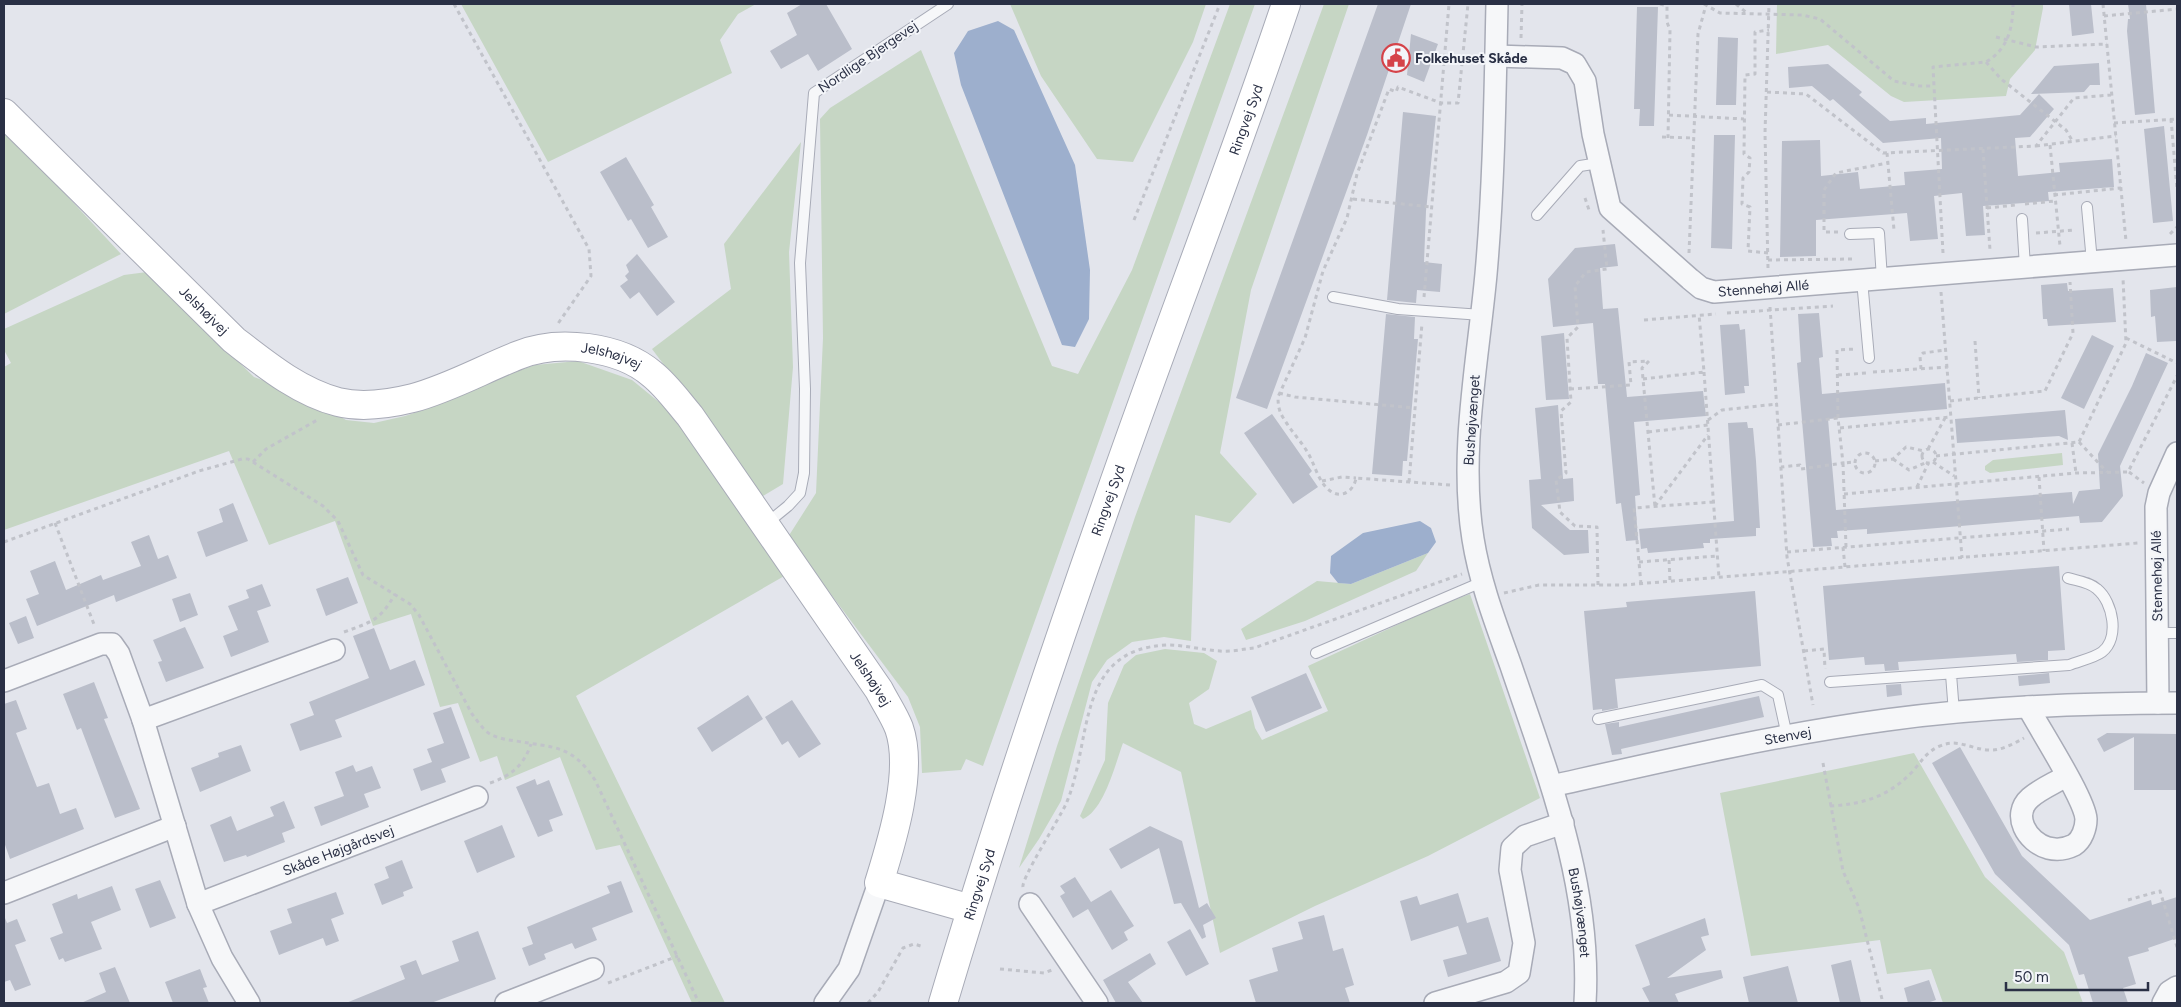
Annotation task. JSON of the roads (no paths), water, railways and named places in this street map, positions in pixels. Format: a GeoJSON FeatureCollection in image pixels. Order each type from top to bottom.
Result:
{"type":"FeatureCollection","features":[{"type":"Feature","properties":{"kind":"street","name":"Ringvej Syd"},"geometry":{"type":"LineString","coordinates":[[944,1003],[971,909],[1044,685],[1114,482],[1260,84],[1286,4]]}},
{"type":"Feature","properties":{"kind":"street","name":"Bushøjvænget"},"geometry":{"type":"LineString","coordinates":[[1497,4],[1491,201],[1482,315],[1470,426],[1468,485],[1473,541],[1483,583],[1563,823],[1576,885],[1585,953],[1585,1003]]}},
{"type":"Feature","properties":{"kind":"street","name":"Stennehøj Allé"},"geometry":{"type":"LineString","coordinates":[[1496,56],[1562,58],[1570,60],[1579,69],[1585,81],[1590,165],[1610,208],[1688,278],[1701,288],[1714,292],[1872,279],[1941,264],[2025,267],[2177,255]]}},
{"type":"Feature","properties":{"kind":"street","name":"Jelshøjvej"},"geometry":{"type":"LineString","coordinates":[[4,113],[234,340],[268,367],[301,386],[338,402],[366,405],[397,402],[427,394],[520,354],[570,345],[609,352],[650,372],[668,389],[690,416],[879,690],[899,728],[903,759],[901,801],[879,883]]}},
{"type":"Feature","properties":{"kind":"street","name":"Stennehøj Allé"},"geometry":{"type":"LineString","coordinates":[[2168,703],[2167,633],[2156,542],[2156,507],[2159,493],[2177,453]]}},
{"type":"Feature","properties":{"kind":"street"},"geometry":{"type":"LineString","coordinates":[[4,681],[101,644],[112,644],[119,654],[143,720],[198,904],[222,958],[249,1003]]}},
{"type":"Feature","properties":{"kind":"street"},"geometry":{"type":"LineString","coordinates":[[143,720],[334,650]]}},
{"type":"Feature","properties":{"kind":"street","name":"Stenvej"},"geometry":{"type":"LineString","coordinates":[[1552,786],[1679,757],[1786,736],[1886,720],[2028,707],[2168,703]]}},
{"type":"Feature","properties":{"kind":"street"},"geometry":{"type":"LineString","coordinates":[[2028,707],[2066,776]]}},
{"type":"Feature","properties":{"kind":"street","name":"Skåde Højgårdsvej"},"geometry":{"type":"LineString","coordinates":[[198,904],[477,797]]}},
{"type":"Feature","properties":{"kind":"street"},"geometry":{"type":"LineString","coordinates":[[1435,1003],[1506,982],[1518,973],[1524,943],[1510,870],[1512,848],[1525,836],[1563,823]]}},
{"type":"Feature","properties":{"kind":"street"},"geometry":{"type":"LineString","coordinates":[[4,893],[175,826]]}},
{"type":"Feature","properties":{"kind":"street"},"geometry":{"type":"LineString","coordinates":[[825,1003],[849,969],[879,883],[971,909]]}},
{"type":"Feature","properties":{"kind":"street"},"geometry":{"type":"LineString","coordinates":[[1030,904],[1097,1003]]}},
{"type":"Feature","properties":{"kind":"street"},"geometry":{"type":"LineString","coordinates":[[506,1003],[593,969]]}},
{"type":"Feature","properties":{"kind":"street"},"geometry":{"type":"LineString","coordinates":[[2163,1003],[2169,992],[2177,987]]}},
{"type":"Feature","properties":{"kind":"lane","name":"Nordlige Bjergevej"},"geometry":{"type":"LineString","coordinates":[[765,525],[788,506],[800,492],[804,473],[805,389],[800,263],[814,93],[948,4]]}},
{"type":"Feature","properties":{"kind":"lane"},"geometry":{"type":"LineString","coordinates":[[1537,215],[1590,165]]}},
{"type":"Feature","properties":{"kind":"lane"},"geometry":{"type":"LineString","coordinates":[[2087,208],[2092,262]]}},
{"type":"Feature","properties":{"kind":"lane"},"geometry":{"type":"LineString","coordinates":[[2022,218],[2025,267]]}},
{"type":"Feature","properties":{"kind":"lane"},"geometry":{"type":"LineString","coordinates":[[1850,234],[1879,233],[1872,279],[1868,353]]}},
{"type":"Feature","properties":{"kind":"lane"},"geometry":{"type":"LineString","coordinates":[[1333,297],[1423,311],[1482,315]]}},
{"type":"Feature","properties":{"kind":"lane"},"geometry":{"type":"LineString","coordinates":[[1830,682],[2069,665],[2102,652],[2111,639],[2114,629],[2108,604],[2096,588],[2068,578]]}},
{"type":"Feature","properties":{"kind":"lane"},"geometry":{"type":"LineString","coordinates":[[1316,653],[1483,583]]}},
{"type":"Feature","properties":{"kind":"lane"},"geometry":{"type":"LineString","coordinates":[[1950,674],[1954,713]]}},
{"type":"Feature","properties":{"kind":"lane"},"geometry":{"type":"LineString","coordinates":[[1598,719],[1762,685],[1778,696],[1786,736]]}},
{"type":"Feature","properties":{"kind":"water"},"geometry":{"type":"Polygon","coordinates":[[[998,21],[1014,30],[1075,165],[1090,270],[1089,319],[1075,347],[1062,345],[961,85],[954,53],[968,31],[998,21]]]}},
{"type":"Feature","properties":{"kind":"water"},"geometry":{"type":"Polygon","coordinates":[[[1420,521],[1431,528],[1436,542],[1428,553],[1351,584],[1338,583],[1330,573],[1331,556],[1363,533],[1420,521]]]}},
{"type":"Feature","properties":{"kind":"place","name":"Folkehuset Skåde"},"geometry":{"type":"Point","coordinates":[1396,58]}}]}
